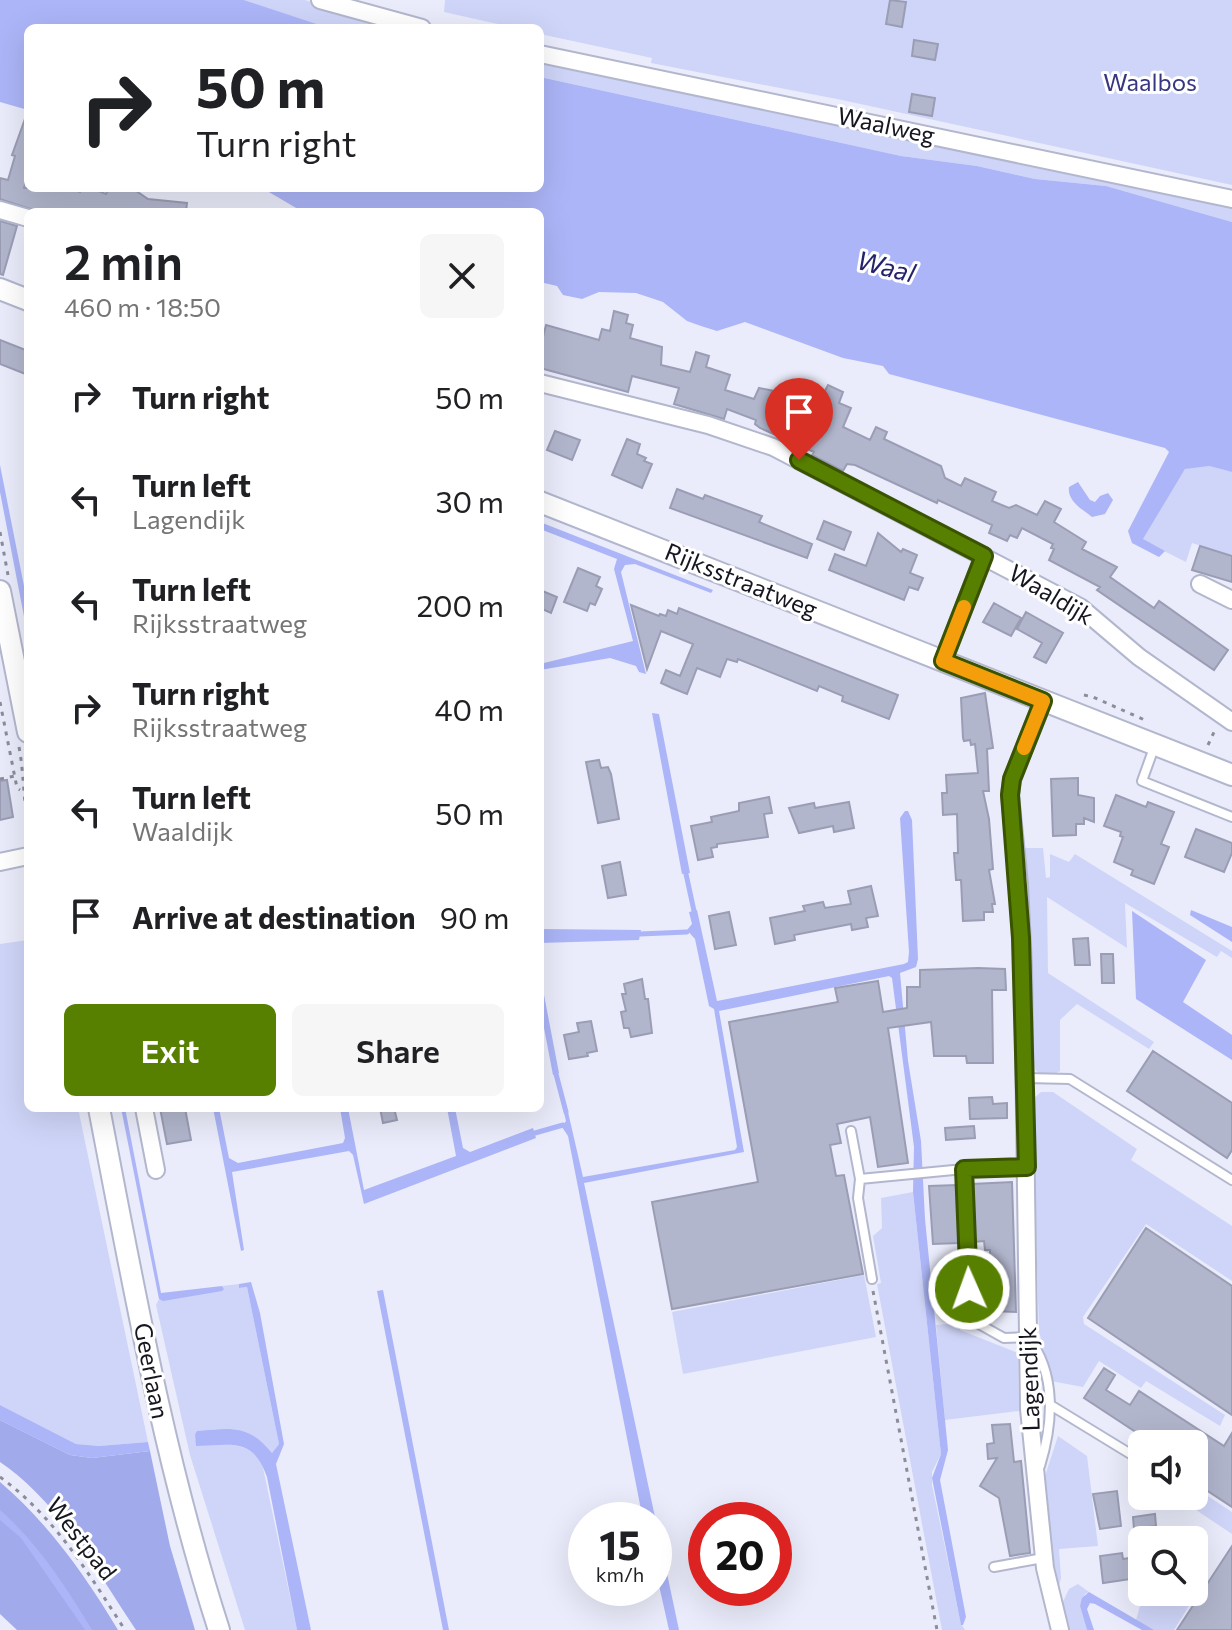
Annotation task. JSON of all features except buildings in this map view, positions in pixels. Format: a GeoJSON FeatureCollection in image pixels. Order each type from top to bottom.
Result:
{"type":"FeatureCollection","features":[{"type":"Feature","properties":{"kind":"street"},"geometry":{"type":"LineString","coordinates":[[320,0],[407,24]]}},
{"type":"Feature","properties":{"kind":"street","name":"Waalweg"},"geometry":{"type":"LineString","coordinates":[[544,55],[1232,199]]}},
{"type":"Feature","properties":{"kind":"street"},"geometry":{"type":"LineString","coordinates":[[0,210],[24,217]]}},
{"type":"Feature","properties":{"kind":"street"},"geometry":{"type":"LineString","coordinates":[[0,289],[24,298]]}},
{"type":"Feature","properties":{"kind":"street","name":"Waaldijk"},"geometry":{"type":"LineString","coordinates":[[544,384],[708,425],[773,447],[1080,607],[1139,657],[1227,719]]}},
{"type":"Feature","properties":{"kind":"street","name":"Rijksstraatweg"},"geometry":{"type":"LineString","coordinates":[[544,504],[1232,775]]}},
{"type":"Feature","properties":{"kind":"street"},"geometry":{"type":"LineString","coordinates":[[943,661],[984,556]]}},
{"type":"Feature","properties":{"kind":"street"},"geometry":{"type":"LineString","coordinates":[[1200,584],[1232,600]]}},
{"type":"Feature","properties":{"kind":"street"},"geometry":{"type":"LineString","coordinates":[[0,591],[24,712]]}},
{"type":"Feature","properties":{"kind":"street","name":"Lagendijk"},"geometry":{"type":"LineString","coordinates":[[1043,701],[1012,779],[1010,795],[1019,884],[1026,1078],[1029,1409],[1044,1558],[1060,1630]]}},
{"type":"Feature","properties":{"kind":"street"},"geometry":{"type":"LineString","coordinates":[[0,862],[24,857]]}},
{"type":"Feature","properties":{"kind":"street","name":"Geerlaan"},"geometry":{"type":"LineString","coordinates":[[100,1112],[160,1418],[179,1496],[219,1630]]}},
{"type":"Feature","properties":{"kind":"street"},"geometry":{"type":"LineString","coordinates":[[145,1112],[156,1170]]}},
{"type":"Feature","properties":{"kind":"lane"},"geometry":{"type":"LineString","coordinates":[[1155,744],[1142,781],[1232,817]]}},
{"type":"Feature","properties":{"kind":"lane"},"geometry":{"type":"LineString","coordinates":[[1026,1078],[1070,1079],[1232,1180]]}},
{"type":"Feature","properties":{"kind":"lane"},"geometry":{"type":"LineString","coordinates":[[851,1131],[860,1179],[858,1198],[872,1279]]}},
{"type":"Feature","properties":{"kind":"lane"},"geometry":{"type":"LineString","coordinates":[[860,1179],[925,1171],[1027,1167]]}},
{"type":"Feature","properties":{"kind":"lane"},"geometry":{"type":"LineString","coordinates":[[964,1169],[970,1319],[1004,1338],[1028,1337],[1040,1352],[1052,1406],[1041,1463],[1035,1475]]}},
{"type":"Feature","properties":{"kind":"lane"},"geometry":{"type":"LineString","coordinates":[[1052,1406],[1128,1452]]}},
{"type":"Feature","properties":{"kind":"lane"},"geometry":{"type":"LineString","coordinates":[[994,1567],[1044,1558]]}},
{"type":"Feature","properties":{"kind":"path"},"geometry":{"type":"LineString","coordinates":[[0,702],[17,788],[22,792]]}},
{"type":"Feature","properties":{"kind":"path"},"geometry":{"type":"LineString","coordinates":[[1204,752],[1227,719]]}},
{"type":"Feature","properties":{"kind":"path"},"geometry":{"type":"LineString","coordinates":[[0,779],[15,776]]}},
{"type":"Feature","properties":{"kind":"path"},"geometry":{"type":"LineString","coordinates":[[872,1279],[937,1630]]}},
{"type":"Feature","properties":{"kind":"path","name":"Westpad"},"geometry":{"type":"LineString","coordinates":[[0,1477],[48,1520],[125,1630]]}},
{"type":"Feature","properties":{"kind":"green space"},"geometry":{"type":"Polygon","coordinates":[[[244,0],[305,0],[391,24],[317,24],[244,0]]]}},
{"type":"Feature","properties":{"kind":"green space","name":"Waalbos"},"geometry":{"type":"Polygon","coordinates":[[[445,0],[1232,0],[1232,185],[842,100],[651,63],[652,58],[544,35],[544,24],[497,24],[444,12],[445,0]]]}},
{"type":"Feature","properties":{"kind":"green space"},"geometry":{"type":"Polygon","coordinates":[[[544,59],[1232,204],[1232,222],[1106,186],[1035,179],[977,166],[901,156],[544,78],[544,59]]]}},
{"type":"Feature","properties":{"kind":"green space"},"geometry":{"type":"Polygon","coordinates":[[[1194,466],[1232,472],[1232,556],[1192,543],[1186,562],[1142,540],[1185,469],[1194,466]]]}},
{"type":"Feature","properties":{"kind":"green space"},"geometry":{"type":"Polygon","coordinates":[[[1021,848],[1043,848],[1046,878],[1050,877],[1050,854],[1069,862],[1075,854],[1232,951],[1232,958],[1221,951],[1217,957],[1125,903],[1127,948],[1047,897],[1048,973],[1154,1042],[1149,1049],[1077,1004],[1060,1020],[1060,1071],[1048,1075],[1036,1071],[1021,848]]]}},
{"type":"Feature","properties":{"kind":"green space"},"geometry":{"type":"Polygon","coordinates":[[[24,941],[24,1112],[79,1112],[148,1442],[99,1446],[76,1444],[0,1405],[0,944],[24,941]]]}},
{"type":"Feature","properties":{"kind":"green space"},"geometry":{"type":"Polygon","coordinates":[[[1041,1092],[1053,1092],[1137,1149],[1131,1160],[1232,1226],[1232,1281],[1146,1224],[1083,1317],[1084,1324],[1225,1415],[1220,1426],[1146,1381],[1141,1388],[1099,1361],[1083,1387],[1051,1381],[1039,1331],[1032,1100],[1041,1092]]]}},
{"type":"Feature","properties":{"kind":"green space"},"geometry":{"type":"Polygon","coordinates":[[[913,1192],[941,1454],[932,1472],[932,1485],[961,1624],[965,1630],[942,1630],[877,1284],[881,1283],[873,1236],[882,1228],[881,1198],[913,1192]]]}},
{"type":"Feature","properties":{"kind":"green space"},"geometry":{"type":"Polygon","coordinates":[[[864,1275],[876,1337],[683,1374],[672,1312],[864,1275]]]}},
{"type":"Feature","properties":{"kind":"green space"},"geometry":{"type":"Polygon","coordinates":[[[239,1284],[240,1288],[247,1287],[279,1444],[272,1453],[247,1434],[219,1430],[197,1431],[197,1446],[241,1447],[256,1455],[262,1463],[297,1630],[245,1630],[190,1455],[156,1305],[159,1299],[239,1284]]]}},
{"type":"Feature","properties":{"kind":"green space"},"geometry":{"type":"Polygon","coordinates":[[[959,1323],[960,1330],[1018,1353],[1019,1411],[945,1420],[936,1325],[959,1323]]]}},
{"type":"Feature","properties":{"kind":"green space"},"geometry":{"type":"Polygon","coordinates":[[[1058,1436],[1087,1456],[1098,1546],[1059,1549],[1061,1578],[1059,1586],[1055,1588],[1044,1479],[1058,1436]]]}},
{"type":"Feature","properties":{"kind":"green space"},"geometry":{"type":"Polygon","coordinates":[[[1208,1496],[1232,1512],[1232,1534],[1196,1510],[1208,1510],[1208,1496]]]}},
{"type":"Feature","properties":{"kind":"green space"},"geometry":{"type":"Polygon","coordinates":[[[1078,1584],[1089,1592],[1080,1606],[1087,1630],[1065,1630],[1059,1610],[1069,1589],[1078,1584]]]}},
{"type":"Feature","properties":{"kind":"green space"},"geometry":{"type":"Polygon","coordinates":[[[1140,1606],[1189,1606],[1174,1630],[1154,1630],[1136,1620],[1140,1606]]]}},
{"type":"Feature","properties":{"kind":"shaded area"},"geometry":{"type":"Polygon","coordinates":[[[0,1420],[70,1455],[92,1458],[150,1451],[170,1546],[195,1630],[136,1630],[76,1539],[40,1497],[0,1462],[0,1420]]]}},
{"type":"Feature","properties":{"kind":"shaded area"},"geometry":{"type":"Polygon","coordinates":[[[0,1482],[65,1551],[118,1630],[17,1630],[0,1614],[0,1482]]]}},
{"type":"Feature","properties":{"kind":"water"},"geometry":{"type":"Polygon","coordinates":[[[0,0],[244,0],[317,24],[24,24],[24,109],[0,102],[0,0]]]}},
{"type":"Feature","properties":{"kind":"water","name":"Waal"},"geometry":{"type":"Polygon","coordinates":[[[544,78],[901,156],[977,166],[1035,179],[1106,186],[1232,222],[1232,472],[1209,466],[1185,469],[1143,539],[1165,551],[1159,557],[1132,543],[1128,531],[1169,452],[1165,448],[889,374],[883,366],[843,358],[745,322],[717,331],[687,321],[663,302],[636,293],[599,292],[582,299],[563,295],[557,286],[544,283],[544,208],[296,208],[269,192],[544,192],[544,78]]]}},
{"type":"Feature","properties":{"kind":"water"},"geometry":{"type":"Polygon","coordinates":[[[0,465],[24,586],[24,616],[0,492],[0,465]]]}},
{"type":"Feature","properties":{"kind":"water"},"geometry":{"type":"Polygon","coordinates":[[[1078,482],[1090,500],[1095,502],[1108,493],[1113,500],[1105,514],[1092,517],[1073,501],[1069,487],[1078,482]]]}},
{"type":"Feature","properties":{"kind":"water"},"geometry":{"type":"Polygon","coordinates":[[[544,524],[713,590],[711,593],[635,564],[625,565],[621,572],[646,674],[639,672],[636,666],[610,658],[544,669],[544,663],[633,641],[614,569],[617,559],[544,531],[544,524]]]}},
{"type":"Feature","properties":{"kind":"water"},"geometry":{"type":"Polygon","coordinates":[[[652,713],[659,714],[690,873],[682,874],[652,713]]]}},
{"type":"Feature","properties":{"kind":"water"},"geometry":{"type":"Polygon","coordinates":[[[908,811],[912,820],[918,959],[916,967],[900,973],[908,1061],[921,1141],[925,1219],[948,1450],[940,1480],[966,1617],[963,1625],[932,1478],[941,1454],[913,1192],[914,1147],[892,978],[889,976],[719,1011],[744,1152],[584,1183],[652,1502],[639,1502],[568,1136],[562,1127],[566,1121],[564,1113],[568,1112],[583,1177],[735,1150],[737,1147],[714,1009],[709,1006],[695,939],[687,930],[692,924],[689,912],[697,910],[717,1001],[904,964],[908,962],[909,952],[900,818],[908,811]]]}},
{"type":"Feature","properties":{"kind":"water"},"geometry":{"type":"Polygon","coordinates":[[[1191,910],[1232,927],[1232,942],[1190,915],[1191,910]]]}},
{"type":"Feature","properties":{"kind":"water"},"geometry":{"type":"Polygon","coordinates":[[[1132,911],[1206,960],[1183,1002],[1232,1035],[1232,1060],[1136,999],[1132,911]]]}},
{"type":"Feature","properties":{"kind":"water"},"geometry":{"type":"Polygon","coordinates":[[[544,929],[641,930],[639,940],[544,943],[544,929]]]}},
{"type":"Feature","properties":{"kind":"water"},"geometry":{"type":"Polygon","coordinates":[[[544,995],[559,1073],[553,1075],[544,1028],[544,995]]]}},
{"type":"Feature","properties":{"kind":"water"},"geometry":{"type":"Polygon","coordinates":[[[122,1112],[126,1112],[161,1293],[222,1286],[224,1289],[163,1301],[159,1299],[122,1112]]]}},
{"type":"Feature","properties":{"kind":"water"},"geometry":{"type":"Polygon","coordinates":[[[214,1112],[220,1112],[229,1158],[238,1163],[343,1143],[341,1112],[349,1112],[364,1190],[456,1156],[448,1112],[456,1112],[463,1148],[470,1152],[533,1128],[536,1138],[364,1204],[353,1155],[349,1151],[232,1172],[244,1250],[241,1251],[214,1112]]]}},
{"type":"Feature","properties":{"kind":"water"},"geometry":{"type":"Polygon","coordinates":[[[251,1282],[260,1313],[284,1444],[276,1464],[311,1630],[297,1630],[267,1477],[261,1464],[248,1449],[240,1446],[196,1446],[197,1431],[219,1429],[247,1433],[272,1453],[279,1444],[247,1287],[239,1288],[239,1284],[251,1282]]]}},
{"type":"Feature","properties":{"kind":"water"},"geometry":{"type":"Polygon","coordinates":[[[383,1290],[449,1630],[443,1630],[377,1291],[383,1290]]]}},
{"type":"Feature","properties":{"kind":"water"},"geometry":{"type":"Polygon","coordinates":[[[0,1405],[76,1444],[99,1446],[148,1442],[150,1451],[92,1458],[70,1455],[0,1420],[0,1405]]]}},
{"type":"Feature","properties":{"kind":"water"},"geometry":{"type":"Polygon","coordinates":[[[0,1510],[39,1551],[92,1630],[85,1630],[21,1538],[0,1520],[0,1510]]]}},
{"type":"Feature","properties":{"kind":"water"},"geometry":{"type":"Polygon","coordinates":[[[1089,1592],[1154,1630],[1142,1630],[1090,1603],[1087,1609],[1094,1630],[1087,1630],[1080,1606],[1082,1598],[1089,1592]]]}},
{"type":"Feature","properties":{"kind":"water"},"geometry":{"type":"Polygon","coordinates":[[[672,1597],[679,1630],[669,1630],[664,1606],[672,1606],[672,1597]]]}},
{"type":"Feature","properties":{"kind":"waterway"},"geometry":{"type":"LineString","coordinates":[[686,874],[694,911]]}},
{"type":"Feature","properties":{"kind":"waterway"},"geometry":{"type":"LineString","coordinates":[[640,934],[687,932]]}},
{"type":"Feature","properties":{"kind":"waterway"},"geometry":{"type":"LineString","coordinates":[[556,1074],[566,1112]]}},
{"type":"Feature","properties":{"kind":"waterway"},"geometry":{"type":"LineString","coordinates":[[535,1133],[563,1125]]}},
{"type":"Feature","properties":{"kind":"slow traffic"},"geometry":{"type":"LineString","coordinates":[[964,607],[943,661],[1043,701],[1024,748]]}},
{"type":"Feature","properties":{"kind":"route"},"geometry":{"type":"LineString","coordinates":[[799,460],[984,556],[943,661],[1043,701],[1012,779],[1010,795],[1019,884],[1027,1167],[964,1169],[969,1289]]}}]}
